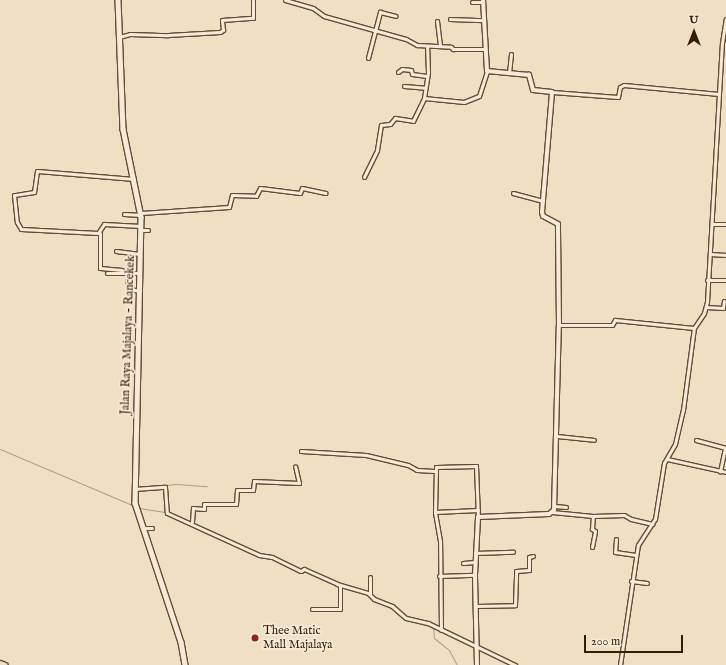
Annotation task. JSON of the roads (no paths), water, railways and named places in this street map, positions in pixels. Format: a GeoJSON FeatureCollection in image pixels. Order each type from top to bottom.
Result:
{"type":"FeatureCollection","features":[{"type":"Feature","properties":{"kind":"main road","name":"Jalan Raya Majalaya - Rancekek"},"geometry":{"type":"LineString","coordinates":[[118,0],[123,129],[141,214],[134,489],[136,510],[181,642],[185,665]]}},
{"type":"Feature","properties":{"kind":"main road"},"geometry":{"type":"LineString","coordinates":[[0,663],[5,665]]}},
{"type":"Feature","properties":{"kind":"street"},"geometry":{"type":"LineString","coordinates":[[120,37],[130,34],[168,35],[220,32],[223,30],[222,20],[253,18],[253,0]]}},
{"type":"Feature","properties":{"kind":"street"},"geometry":{"type":"LineString","coordinates":[[285,0],[374,32],[427,47],[451,46],[453,49],[485,49]]}},
{"type":"Feature","properties":{"kind":"street"},"geometry":{"type":"LineString","coordinates":[[424,98],[464,102],[480,95],[487,71],[483,1],[472,2]]}},
{"type":"Feature","properties":{"kind":"street"},"geometry":{"type":"LineString","coordinates":[[368,58],[380,12],[396,16]]}},
{"type":"Feature","properties":{"kind":"street"},"geometry":{"type":"LineString","coordinates":[[450,19],[484,20]]}},
{"type":"Feature","properties":{"kind":"street"},"geometry":{"type":"LineString","coordinates":[[620,665],[636,555],[640,540],[652,524],[667,459],[675,444],[683,410],[694,328],[706,307],[722,43],[726,19]]}},
{"type":"Feature","properties":{"kind":"street"},"geometry":{"type":"LineString","coordinates":[[437,21],[440,46]]}},
{"type":"Feature","properties":{"kind":"street"},"geometry":{"type":"LineString","coordinates":[[364,177],[377,150],[381,125],[390,124],[396,118],[413,121],[424,98],[427,76],[427,47]]}},
{"type":"Feature","properties":{"kind":"street"},"geometry":{"type":"LineString","coordinates":[[509,73],[511,54]]}},
{"type":"Feature","properties":{"kind":"street"},"geometry":{"type":"LineString","coordinates":[[398,72],[402,69],[411,70],[412,74],[427,76]]}},
{"type":"Feature","properties":{"kind":"street"},"geometry":{"type":"LineString","coordinates":[[487,71],[529,75],[533,90],[552,92],[618,97],[620,87],[624,85],[719,94]]}},
{"type":"Feature","properties":{"kind":"street"},"geometry":{"type":"LineString","coordinates":[[404,86],[425,88]]}},
{"type":"Feature","properties":{"kind":"street"},"geometry":{"type":"LineString","coordinates":[[552,92],[542,216],[554,220],[558,225],[559,325],[557,436],[554,506],[552,512]]}},
{"type":"Feature","properties":{"kind":"street"},"geometry":{"type":"LineString","coordinates":[[100,233],[21,229],[17,222],[14,195],[34,192],[34,173],[39,170],[134,179]]}},
{"type":"Feature","properties":{"kind":"street"},"geometry":{"type":"LineString","coordinates":[[124,214],[228,207],[231,206],[232,196],[256,196],[260,188],[300,193],[302,188],[325,193]]}},
{"type":"Feature","properties":{"kind":"street"},"geometry":{"type":"LineString","coordinates":[[513,193],[543,201]]}},
{"type":"Feature","properties":{"kind":"street"},"geometry":{"type":"LineString","coordinates":[[122,270],[100,268],[100,233],[104,224],[148,230]]}},
{"type":"Feature","properties":{"kind":"street"},"geometry":{"type":"LineString","coordinates":[[712,224],[726,224]]}},
{"type":"Feature","properties":{"kind":"street"},"geometry":{"type":"LineString","coordinates":[[116,251],[140,254]]}},
{"type":"Feature","properties":{"kind":"street"},"geometry":{"type":"LineString","coordinates":[[710,254],[726,254]]}},
{"type":"Feature","properties":{"kind":"street"},"geometry":{"type":"LineString","coordinates":[[107,273],[140,274]]}},
{"type":"Feature","properties":{"kind":"street"},"geometry":{"type":"LineString","coordinates":[[707,280],[726,280]]}},
{"type":"Feature","properties":{"kind":"street"},"geometry":{"type":"LineString","coordinates":[[127,281],[131,289],[139,291]]}},
{"type":"Feature","properties":{"kind":"street"},"geometry":{"type":"LineString","coordinates":[[706,307],[723,308],[724,301]]}},
{"type":"Feature","properties":{"kind":"street"},"geometry":{"type":"LineString","coordinates":[[559,325],[610,325],[615,320],[672,324],[694,328]]}},
{"type":"Feature","properties":{"kind":"street"},"geometry":{"type":"LineString","coordinates":[[557,436],[594,440]]}},
{"type":"Feature","properties":{"kind":"street"},"geometry":{"type":"LineString","coordinates":[[696,440],[724,448],[720,471]]}},
{"type":"Feature","properties":{"kind":"street"},"geometry":{"type":"LineString","coordinates":[[301,451],[366,455],[408,464],[417,470],[434,471]]}},
{"type":"Feature","properties":{"kind":"street"},"geometry":{"type":"LineString","coordinates":[[667,459],[726,472]]}},
{"type":"Feature","properties":{"kind":"street"},"geometry":{"type":"LineString","coordinates":[[192,522],[193,508],[204,509],[204,504],[236,504],[237,490],[252,491],[254,481],[298,484],[299,476],[295,466]]}},
{"type":"Feature","properties":{"kind":"street"},"geometry":{"type":"LineString","coordinates":[[441,630],[439,576],[440,541],[435,512],[434,471],[438,466],[476,466],[478,517],[474,575],[477,665]]}},
{"type":"Feature","properties":{"kind":"street"},"geometry":{"type":"LineString","coordinates":[[134,489],[165,487],[166,512],[192,522],[259,555],[272,557],[340,586],[370,594],[374,599],[392,606],[406,618],[428,623],[477,648],[515,665]]}},
{"type":"Feature","properties":{"kind":"street"},"geometry":{"type":"LineString","coordinates":[[554,506],[566,507]]}},
{"type":"Feature","properties":{"kind":"street"},"geometry":{"type":"LineString","coordinates":[[435,512],[478,510]]}},
{"type":"Feature","properties":{"kind":"street"},"geometry":{"type":"LineString","coordinates":[[478,517],[552,512],[593,516],[624,515],[631,519],[652,524]]}},
{"type":"Feature","properties":{"kind":"street"},"geometry":{"type":"LineString","coordinates":[[592,547],[595,531],[592,528],[593,516]]}},
{"type":"Feature","properties":{"kind":"street"},"geometry":{"type":"LineString","coordinates":[[142,528],[152,528]]}},
{"type":"Feature","properties":{"kind":"street"},"geometry":{"type":"LineString","coordinates":[[616,539],[615,552],[636,555]]}},
{"type":"Feature","properties":{"kind":"street"},"geometry":{"type":"LineString","coordinates":[[475,553],[513,552]]}},
{"type":"Feature","properties":{"kind":"street"},"geometry":{"type":"LineString","coordinates":[[476,606],[515,605],[516,571],[528,571],[529,557],[533,556]]}},
{"type":"Feature","properties":{"kind":"street"},"geometry":{"type":"LineString","coordinates":[[462,563],[475,562]]}},
{"type":"Feature","properties":{"kind":"street"},"geometry":{"type":"LineString","coordinates":[[439,576],[474,575]]}},
{"type":"Feature","properties":{"kind":"street"},"geometry":{"type":"LineString","coordinates":[[370,577],[370,594]]}},
{"type":"Feature","properties":{"kind":"street"},"geometry":{"type":"LineString","coordinates":[[631,582],[647,583]]}},
{"type":"Feature","properties":{"kind":"street"},"geometry":{"type":"LineString","coordinates":[[312,609],[340,609],[340,586]]}},
{"type":"Feature","properties":{"kind":"waterway"},"geometry":{"type":"LineString","coordinates":[[0,449],[134,506]]}},
{"type":"Feature","properties":{"kind":"waterway"},"geometry":{"type":"LineString","coordinates":[[166,488],[166,485],[176,484],[207,486]]}},
{"type":"Feature","properties":{"kind":"waterway"},"geometry":{"type":"LineString","coordinates":[[139,508],[165,512]]}},
{"type":"Feature","properties":{"kind":"waterway"},"geometry":{"type":"LineString","coordinates":[[172,514],[262,554]]}},
{"type":"Feature","properties":{"kind":"waterway"},"geometry":{"type":"LineString","coordinates":[[304,571],[338,586],[349,589]]}},
{"type":"Feature","properties":{"kind":"waterway"},"geometry":{"type":"LineString","coordinates":[[433,627],[434,638],[449,650],[457,665]]}},
{"type":"Feature","properties":{"kind":"place","name":"Thee Matic Mall Majalaya"},"geometry":{"type":"Point","coordinates":[255,638]}}]}
